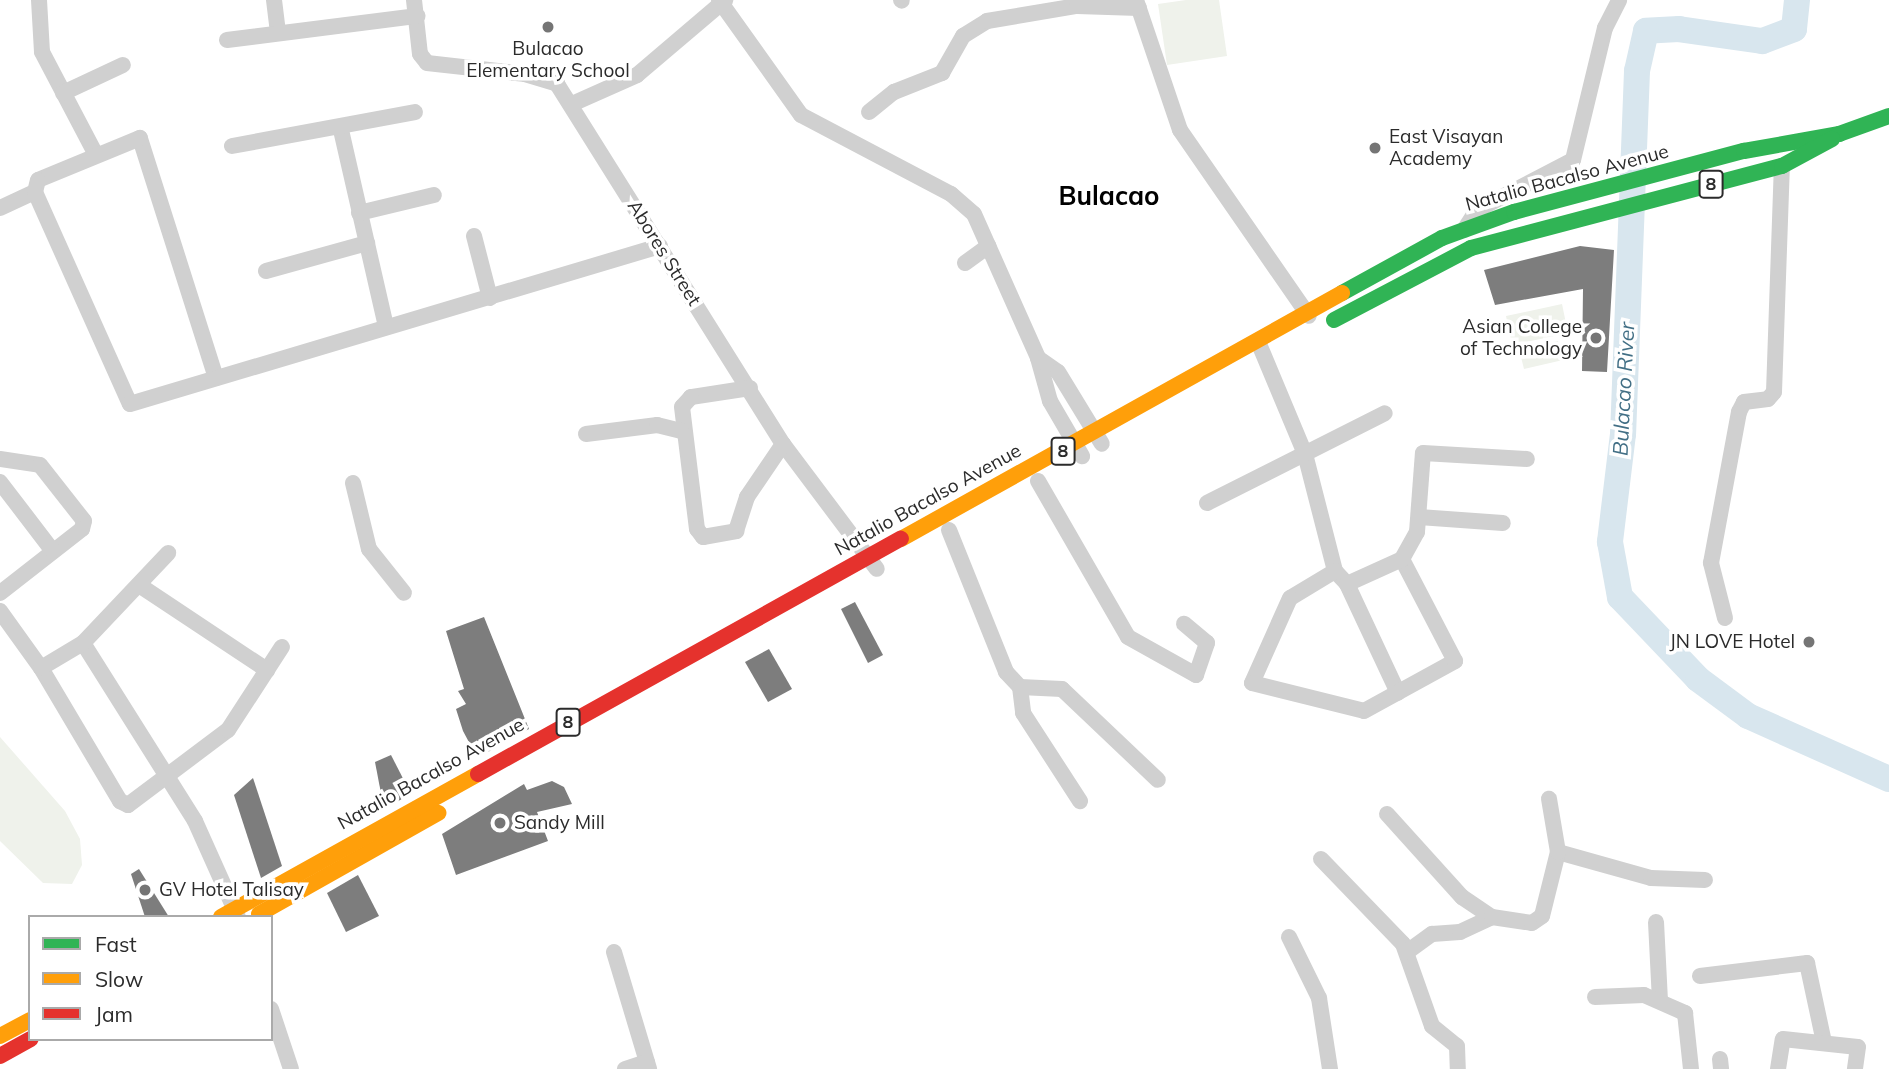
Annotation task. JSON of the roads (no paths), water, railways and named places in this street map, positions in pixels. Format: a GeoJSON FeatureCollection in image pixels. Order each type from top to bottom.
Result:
{"type":"FeatureCollection","features":[{"type":"Feature","properties":{"kind":"main road","name":"Natalio Bacalso Avenue"},"geometry":{"type":"LineString","coordinates":[[1307,335],[1471,248],[1640,201],[1782,166],[1839,134],[1889,116]]}},
{"type":"Feature","properties":{"kind":"main road","name":"Natalio Bacalso Avenue"},"geometry":{"type":"LineString","coordinates":[[231,915],[1099,439],[1463,228],[1590,192],[1775,145],[1839,134]]}},
{"type":"Feature","properties":{"kind":"main road"},"geometry":{"type":"LineString","coordinates":[[1775,145],[1782,166]]}},
{"type":"Feature","properties":{"kind":"main road"},"geometry":{"type":"LineString","coordinates":[[1247,369],[1271,356]]}},
{"type":"Feature","properties":{"kind":"main road","name":"Natalio Bacalso Avenue"},"geometry":{"type":"LineString","coordinates":[[1099,439],[1191,398]]}},
{"type":"Feature","properties":{"kind":"main road","name":"Natalio Bacalso Avenue"},"geometry":{"type":"LineString","coordinates":[[257,915],[872,563],[949,530],[1038,481],[1079,450]]}},
{"type":"Feature","properties":{"kind":"main road"},"geometry":{"type":"LineString","coordinates":[[0,1036],[28,1021]]}},
{"type":"Feature","properties":{"kind":"main road"},"geometry":{"type":"LineString","coordinates":[[0,1056],[28,1041]]}},
{"type":"Feature","properties":{"kind":"street"},"geometry":{"type":"LineString","coordinates":[[39,0],[42,52],[96,155]]}},
{"type":"Feature","properties":{"kind":"street"},"geometry":{"type":"LineString","coordinates":[[274,0],[278,32]]}},
{"type":"Feature","properties":{"kind":"street"},"geometry":{"type":"LineString","coordinates":[[1471,248],[1463,228],[1477,210],[1573,160],[1605,28],[1619,0]]}},
{"type":"Feature","properties":{"kind":"street"},"geometry":{"type":"LineString","coordinates":[[572,104],[637,75],[722,1],[802,115],[962,201],[988,246],[1038,358],[1050,401],[1079,450]]}},
{"type":"Feature","properties":{"kind":"street"},"geometry":{"type":"LineString","coordinates":[[869,112],[894,92],[942,73],[963,36],[987,21],[1077,6],[1138,4],[1180,130],[1309,316]]}},
{"type":"Feature","properties":{"kind":"street","name":"Abores Street"},"geometry":{"type":"LineString","coordinates":[[227,40],[415,8],[420,54],[428,63],[525,74],[557,85],[572,104],[783,444],[872,563]]}},
{"type":"Feature","properties":{"kind":"street"},"geometry":{"type":"LineString","coordinates":[[63,93],[123,65]]}},
{"type":"Feature","properties":{"kind":"street"},"geometry":{"type":"LineString","coordinates":[[232,146],[341,130],[415,112]]}},
{"type":"Feature","properties":{"kind":"street"},"geometry":{"type":"LineString","coordinates":[[341,130],[386,327]]}},
{"type":"Feature","properties":{"kind":"street"},"geometry":{"type":"LineString","coordinates":[[216,378],[140,138],[38,180],[35,192],[126,403],[216,378],[386,327],[490,299],[660,246]]}},
{"type":"Feature","properties":{"kind":"street"},"geometry":{"type":"LineString","coordinates":[[1725,618],[1711,563],[1739,412],[1744,402],[1768,399],[1774,391],[1782,166]]}},
{"type":"Feature","properties":{"kind":"street"},"geometry":{"type":"LineString","coordinates":[[0,208],[35,192]]}},
{"type":"Feature","properties":{"kind":"street"},"geometry":{"type":"LineString","coordinates":[[359,213],[434,195]]}},
{"type":"Feature","properties":{"kind":"street"},"geometry":{"type":"LineString","coordinates":[[474,236],[490,299]]}},
{"type":"Feature","properties":{"kind":"street"},"geometry":{"type":"LineString","coordinates":[[266,271],[367,243]]}},
{"type":"Feature","properties":{"kind":"street"},"geometry":{"type":"LineString","coordinates":[[965,263],[988,246]]}},
{"type":"Feature","properties":{"kind":"street"},"geometry":{"type":"LineString","coordinates":[[1259,344],[1271,356],[1304,454],[1335,571],[1347,584],[1398,692]]}},
{"type":"Feature","properties":{"kind":"street"},"geometry":{"type":"LineString","coordinates":[[1038,358],[1058,372],[1099,439]]}},
{"type":"Feature","properties":{"kind":"street"},"geometry":{"type":"LineString","coordinates":[[750,388],[691,397],[681,407],[681,431],[697,529],[704,537],[736,531],[747,497],[783,444]]}},
{"type":"Feature","properties":{"kind":"street"},"geometry":{"type":"LineString","coordinates":[[1207,503],[1385,413]]}},
{"type":"Feature","properties":{"kind":"street"},"geometry":{"type":"LineString","coordinates":[[586,434],[657,425],[681,431]]}},
{"type":"Feature","properties":{"kind":"street"},"geometry":{"type":"LineString","coordinates":[[1347,584],[1402,559],[1417,532],[1423,453],[1527,458]]}},
{"type":"Feature","properties":{"kind":"street"},"geometry":{"type":"LineString","coordinates":[[0,459],[40,465],[83,517],[82,529],[0,593]]}},
{"type":"Feature","properties":{"kind":"street"},"geometry":{"type":"LineString","coordinates":[[1038,481],[1128,637],[1196,675],[1207,643],[1184,624]]}},
{"type":"Feature","properties":{"kind":"street"},"geometry":{"type":"LineString","coordinates":[[0,482],[52,550]]}},
{"type":"Feature","properties":{"kind":"street"},"geometry":{"type":"LineString","coordinates":[[353,483],[369,550],[404,593]]}},
{"type":"Feature","properties":{"kind":"street"},"geometry":{"type":"LineString","coordinates":[[1419,517],[1503,523]]}},
{"type":"Feature","properties":{"kind":"street"},"geometry":{"type":"LineString","coordinates":[[949,530],[999,663],[1020,687],[1023,713],[1080,801]]}},
{"type":"Feature","properties":{"kind":"street"},"geometry":{"type":"LineString","coordinates":[[41,668],[83,643],[168,553]]}},
{"type":"Feature","properties":{"kind":"street"},"geometry":{"type":"LineString","coordinates":[[1335,571],[1290,598],[1252,683],[1364,711],[1455,661],[1402,559]]}},
{"type":"Feature","properties":{"kind":"street"},"geometry":{"type":"LineString","coordinates":[[139,585],[267,670]]}},
{"type":"Feature","properties":{"kind":"street"},"geometry":{"type":"LineString","coordinates":[[0,611],[41,668],[120,801],[134,804],[228,730],[282,647]]}},
{"type":"Feature","properties":{"kind":"street"},"geometry":{"type":"LineString","coordinates":[[83,643],[170,777],[199,828],[231,915]]}},
{"type":"Feature","properties":{"kind":"street"},"geometry":{"type":"LineString","coordinates":[[1020,687],[1062,689],[1158,780]]}},
{"type":"Feature","properties":{"kind":"street"},"geometry":{"type":"LineString","coordinates":[[1387,814],[1462,897],[1492,917],[1532,923],[1542,916],[1558,852],[1549,799]]}},
{"type":"Feature","properties":{"kind":"street"},"geometry":{"type":"LineString","coordinates":[[1558,852],[1651,878],[1705,880]]}},
{"type":"Feature","properties":{"kind":"street"},"geometry":{"type":"LineString","coordinates":[[1321,859],[1407,952],[1432,1026],[1457,1046],[1458,1069]]}},
{"type":"Feature","properties":{"kind":"street"},"geometry":{"type":"LineString","coordinates":[[1407,952],[1432,934],[1460,932],[1492,917]]}},
{"type":"Feature","properties":{"kind":"street"},"geometry":{"type":"LineString","coordinates":[[1656,922],[1660,1000]]}},
{"type":"Feature","properties":{"kind":"street"},"geometry":{"type":"LineString","coordinates":[[1289,937],[1319,998],[1330,1069]]}},
{"type":"Feature","properties":{"kind":"street"},"geometry":{"type":"LineString","coordinates":[[614,952],[648,1066],[625,1069]]}},
{"type":"Feature","properties":{"kind":"street"},"geometry":{"type":"LineString","coordinates":[[1700,976],[1807,963],[1824,1042]]}},
{"type":"Feature","properties":{"kind":"street"},"geometry":{"type":"LineString","coordinates":[[1595,997],[1660,1000],[1685,1013],[1691,1069]]}},
{"type":"Feature","properties":{"kind":"street"},"geometry":{"type":"LineString","coordinates":[[273,1015],[291,1069]]}},
{"type":"Feature","properties":{"kind":"street"},"geometry":{"type":"LineString","coordinates":[[1778,1069],[1780,1041],[1824,1042],[1858,1047],[1855,1069]]}},
{"type":"Feature","properties":{"kind":"waterway","name":"Bulacao River"},"geometry":{"type":"LineString","coordinates":[[1797,0],[1794,29],[1762,41],[1679,29],[1646,31],[1637,71],[1623,434],[1610,542],[1620,597],[1698,679],[1748,716],[1889,779]]}},
{"type":"Feature","properties":{"kind":"place","name":"Bulacao Elementary School"},"geometry":{"type":"Point","coordinates":[548,27]}},
{"type":"Feature","properties":{"kind":"place","name":"East Visayan Academy"},"geometry":{"type":"Point","coordinates":[1375,148]}},
{"type":"Feature","properties":{"kind":"place","name":"Asian College of Technology"},"geometry":{"type":"Point","coordinates":[1596,338]}},
{"type":"Feature","properties":{"kind":"place","name":"JN LOVE Hotel"},"geometry":{"type":"Point","coordinates":[1809,642]}},
{"type":"Feature","properties":{"kind":"place","name":"Sandy Mill"},"geometry":{"type":"Point","coordinates":[500,823]}},
{"type":"Feature","properties":{"kind":"place","name":"GV Hotel Talisay"},"geometry":{"type":"Point","coordinates":[145,890]}},
{"type":"Feature","properties":{"kind":"district","name":"Bulacao"},"geometry":{"type":"Point","coordinates":[1109,196]}}]}
